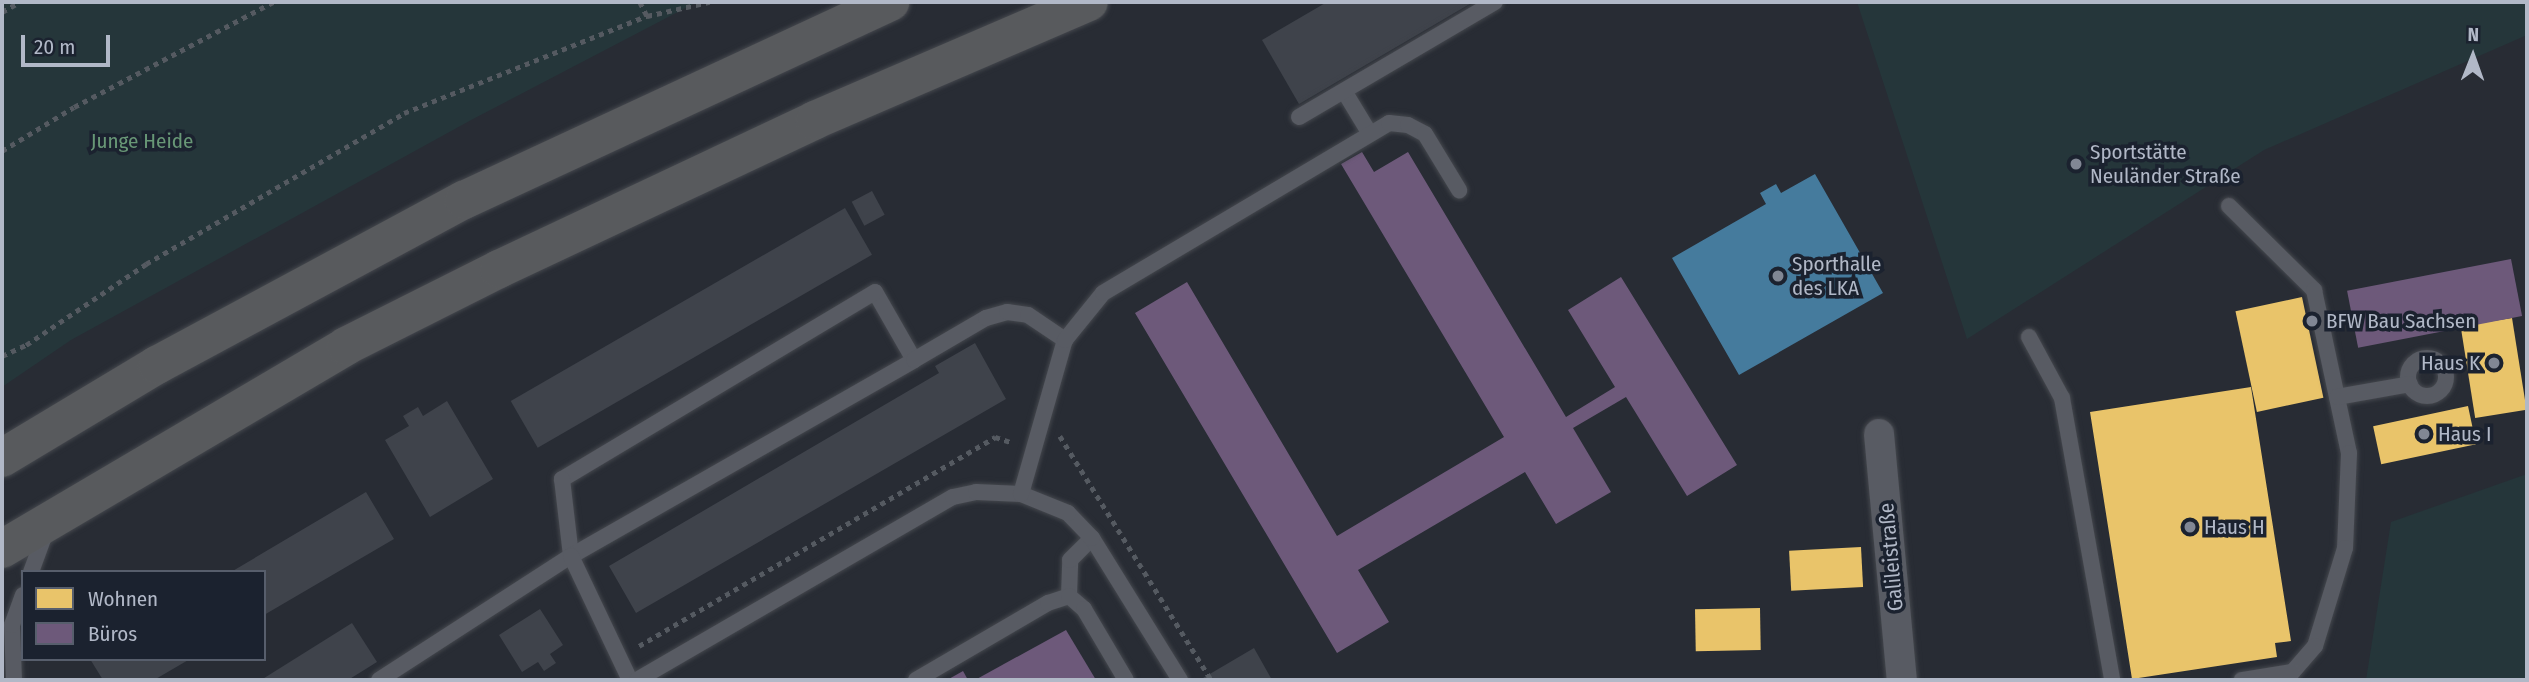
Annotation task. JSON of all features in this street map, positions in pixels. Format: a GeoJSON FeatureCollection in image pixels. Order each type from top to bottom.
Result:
{"type":"FeatureCollection","features":[{"type":"Feature","properties":{"kind":"highway"},"geometry":{"type":"LineString","coordinates":[[2,458],[286,294],[464,200],[890,2]]}},
{"type":"Feature","properties":{"kind":"highway"},"geometry":{"type":"LineString","coordinates":[[2,550],[346,346],[499,269],[815,120],[1089,2]]}},
{"type":"Feature","properties":{"kind":"street","name":"Galileistraße"},"geometry":{"type":"LineString","coordinates":[[1879,434],[1902,680]]}},
{"type":"Feature","properties":{"kind":"lane"},"geometry":{"type":"LineString","coordinates":[[1299,117],[1495,2]]}},
{"type":"Feature","properties":{"kind":"lane"},"geometry":{"type":"LineString","coordinates":[[1344,91],[1370,134]]}},
{"type":"Feature","properties":{"kind":"lane"},"geometry":{"type":"LineString","coordinates":[[1021,494],[1066,340],[1102,293],[1389,123],[1408,125],[1425,134],[1460,190]]}},
{"type":"Feature","properties":{"kind":"lane"},"geometry":{"type":"LineString","coordinates":[[2229,206],[2314,290],[2349,453],[2345,548],[2315,646],[2291,676],[2242,680]]}},
{"type":"Feature","properties":{"kind":"lane"},"geometry":{"type":"LineString","coordinates":[[630,680],[571,556],[562,479],[875,292],[914,360]]}},
{"type":"Feature","properties":{"kind":"lane"},"geometry":{"type":"LineString","coordinates":[[379,680],[571,556],[986,318],[1007,312],[1028,315],[1066,340]]}},
{"type":"Feature","properties":{"kind":"lane"},"geometry":{"type":"LineString","coordinates":[[2029,337],[2062,398],[2112,680]]}},
{"type":"Feature","properties":{"kind":"lane"},"geometry":{"type":"LineString","coordinates":[[2337,397],[2410,384]]}},
{"type":"Feature","properties":{"kind":"lane"},"geometry":{"type":"LineString","coordinates":[[637,680],[953,497],[976,492],[1021,494],[1068,513],[1092,538],[1180,680]]}},
{"type":"Feature","properties":{"kind":"lane"},"geometry":{"type":"LineString","coordinates":[[32,570],[51,519]]}},
{"type":"Feature","properties":{"kind":"lane"},"geometry":{"type":"LineString","coordinates":[[1069,596],[1070,560],[1092,538]]}},
{"type":"Feature","properties":{"kind":"lane"},"geometry":{"type":"LineString","coordinates":[[916,680],[1048,603],[1069,596]]}},
{"type":"Feature","properties":{"kind":"lane"},"geometry":{"type":"LineString","coordinates":[[1069,596],[1084,609],[1126,680]]}},
{"type":"Feature","properties":{"kind":"lane"},"geometry":{"type":"LineString","coordinates":[[12,680],[12,625],[21,600]]}},
{"type":"Feature","properties":{"kind":"path"},"geometry":{"type":"LineString","coordinates":[[2,12],[19,2]]}},
{"type":"Feature","properties":{"kind":"path"},"geometry":{"type":"LineString","coordinates":[[2,151],[74,107],[274,2]]}},
{"type":"Feature","properties":{"kind":"path"},"geometry":{"type":"LineString","coordinates":[[640,2],[647,16]]}},
{"type":"Feature","properties":{"kind":"path"},"geometry":{"type":"LineString","coordinates":[[2,356],[26,345],[182,242],[404,113],[647,16],[709,2]]}},
{"type":"Feature","properties":{"kind":"path"},"geometry":{"type":"LineString","coordinates":[[1045,412],[1211,680]]}},
{"type":"Feature","properties":{"kind":"path"},"geometry":{"type":"LineString","coordinates":[[619,658],[995,437],[1034,450]]}},
{"type":"Feature","properties":{"kind":"green space","name":"Junge Heide"},"geometry":{"type":"Polygon","coordinates":[[[2,2],[697,2],[473,119],[71,340],[2,387],[2,2]]]}},
{"type":"Feature","properties":{"kind":"green space","name":"Sportstätte Neuländer Straße"},"geometry":{"type":"Polygon","coordinates":[[[1857,2],[2527,2],[2527,35],[2264,150],[1967,339],[1857,2]]]}},
{"type":"Feature","properties":{"kind":"green space"},"geometry":{"type":"Polygon","coordinates":[[[2527,474],[2527,680],[2366,680],[2391,522],[2527,474]]]}},
{"type":"Feature","properties":{"kind":"building: Wohnen"},"geometry":{"type":"Polygon","coordinates":[[[2302,297],[2323,398],[2257,412],[2235,311],[2302,297]]]}},
{"type":"Feature","properties":{"kind":"building: Wohnen","name":"Haus K"},"geometry":{"type":"Polygon","coordinates":[[[2512,318],[2527,410],[2475,418],[2461,326],[2512,318]]]}},
{"type":"Feature","properties":{"kind":"building: Wohnen","name":"Haus H"},"geometry":{"type":"Polygon","coordinates":[[[2251,387],[2291,641],[2275,643],[2277,657],[2132,679],[2090,412],[2251,387]]]}},
{"type":"Feature","properties":{"kind":"building: Wohnen","name":"Haus I"},"geometry":{"type":"Polygon","coordinates":[[[2468,406],[2476,444],[2381,464],[2373,426],[2468,406]]]}},
{"type":"Feature","properties":{"kind":"building: Wohnen"},"geometry":{"type":"Polygon","coordinates":[[[1861,547],[1863,587],[1791,591],[1789,551],[1861,547]]]}},
{"type":"Feature","properties":{"kind":"building: Wohnen"},"geometry":{"type":"Polygon","coordinates":[[[1760,608],[1761,650],[1696,651],[1695,609],[1760,608]]]}},
{"type":"Feature","properties":{"kind":"building: Büros"},"geometry":{"type":"Polygon","coordinates":[[[1362,152],[1374,172],[1408,152],[1566,417],[1615,387],[1568,310],[1621,277],[1737,465],[1687,496],[1626,397],[1573,428],[1611,492],[1556,524],[1525,472],[1358,570],[1389,622],[1337,653],[1135,313],[1187,282],[1337,536],[1504,437],[1341,164],[1362,152]]]}},
{"type":"Feature","properties":{"kind":"building: Büros"},"geometry":{"type":"Polygon","coordinates":[[[2511,259],[2522,316],[2358,348],[2347,291],[2511,259]]]}},
{"type":"Feature","properties":{"kind":"building: Büros"},"geometry":{"type":"Polygon","coordinates":[[[1066,630],[1096,680],[975,680],[1066,630]]]}},
{"type":"Feature","properties":{"kind":"building: Büros"},"geometry":{"type":"Polygon","coordinates":[[[963,671],[968,680],[947,680],[963,671]]]}},
{"type":"Feature","properties":{"kind":"building: Öffentlich","name":"Sporthalle des LKA"},"geometry":{"type":"Polygon","coordinates":[[[1815,174],[1883,293],[1739,375],[1672,258],[1766,204],[1760,193],[1776,184],[1781,193],[1815,174]]]}},
{"type":"Feature","properties":{"kind":"building: Sonstige"},"geometry":{"type":"Polygon","coordinates":[[[1327,2],[1473,2],[1299,104],[1262,40],[1327,2]]]}},
{"type":"Feature","properties":{"kind":"building: Sonstige"},"geometry":{"type":"Polygon","coordinates":[[[872,191],[885,215],[864,226],[852,202],[872,191]]]}},
{"type":"Feature","properties":{"kind":"building: Sonstige"},"geometry":{"type":"Polygon","coordinates":[[[845,208],[872,255],[538,448],[511,401],[845,208]]]}},
{"type":"Feature","properties":{"kind":"building: Sonstige"},"geometry":{"type":"Polygon","coordinates":[[[975,343],[1006,399],[636,613],[609,566],[939,373],[935,366],[975,343]]]}},
{"type":"Feature","properties":{"kind":"building: Sonstige"},"geometry":{"type":"Polygon","coordinates":[[[447,401],[493,479],[430,517],[385,440],[409,426],[403,416],[418,407],[423,416],[447,401]]]}},
{"type":"Feature","properties":{"kind":"building: Sonstige"},"geometry":{"type":"Polygon","coordinates":[[[366,492],[394,539],[266,614],[266,570],[234,570],[366,492]]]}},
{"type":"Feature","properties":{"kind":"building: Sonstige"},"geometry":{"type":"Polygon","coordinates":[[[540,609],[563,645],[550,654],[556,663],[544,671],[538,662],[522,672],[499,635],[540,609]]]}},
{"type":"Feature","properties":{"kind":"building: Sonstige"},"geometry":{"type":"Polygon","coordinates":[[[352,623],[377,662],[348,680],[261,680],[352,623]]]}},
{"type":"Feature","properties":{"kind":"building: Sonstige"},"geometry":{"type":"Polygon","coordinates":[[[1254,648],[1272,680],[1204,680],[1203,678],[1254,648]]]}},
{"type":"Feature","properties":{"kind":"building: Sonstige"},"geometry":{"type":"Polygon","coordinates":[[[91,661],[187,661],[154,680],[103,680],[91,661]]]}},
{"type":"Feature","properties":{"kind":"place","name":"Sportstätte Neuländer Straße"},"geometry":{"type":"Point","coordinates":[2076,164]}},
{"type":"Feature","properties":{"kind":"place","name":"Sporthalle des LKA"},"geometry":{"type":"Point","coordinates":[1778,276]}},
{"type":"Feature","properties":{"kind":"place","name":"BFW Bau Sachsen"},"geometry":{"type":"Point","coordinates":[2312,321]}},
{"type":"Feature","properties":{"kind":"place","name":"Haus K"},"geometry":{"type":"Point","coordinates":[2494,363]}},
{"type":"Feature","properties":{"kind":"place","name":"Haus I"},"geometry":{"type":"Point","coordinates":[2424,434]}},
{"type":"Feature","properties":{"kind":"place","name":"Haus H"},"geometry":{"type":"Point","coordinates":[2190,527]}}]}
